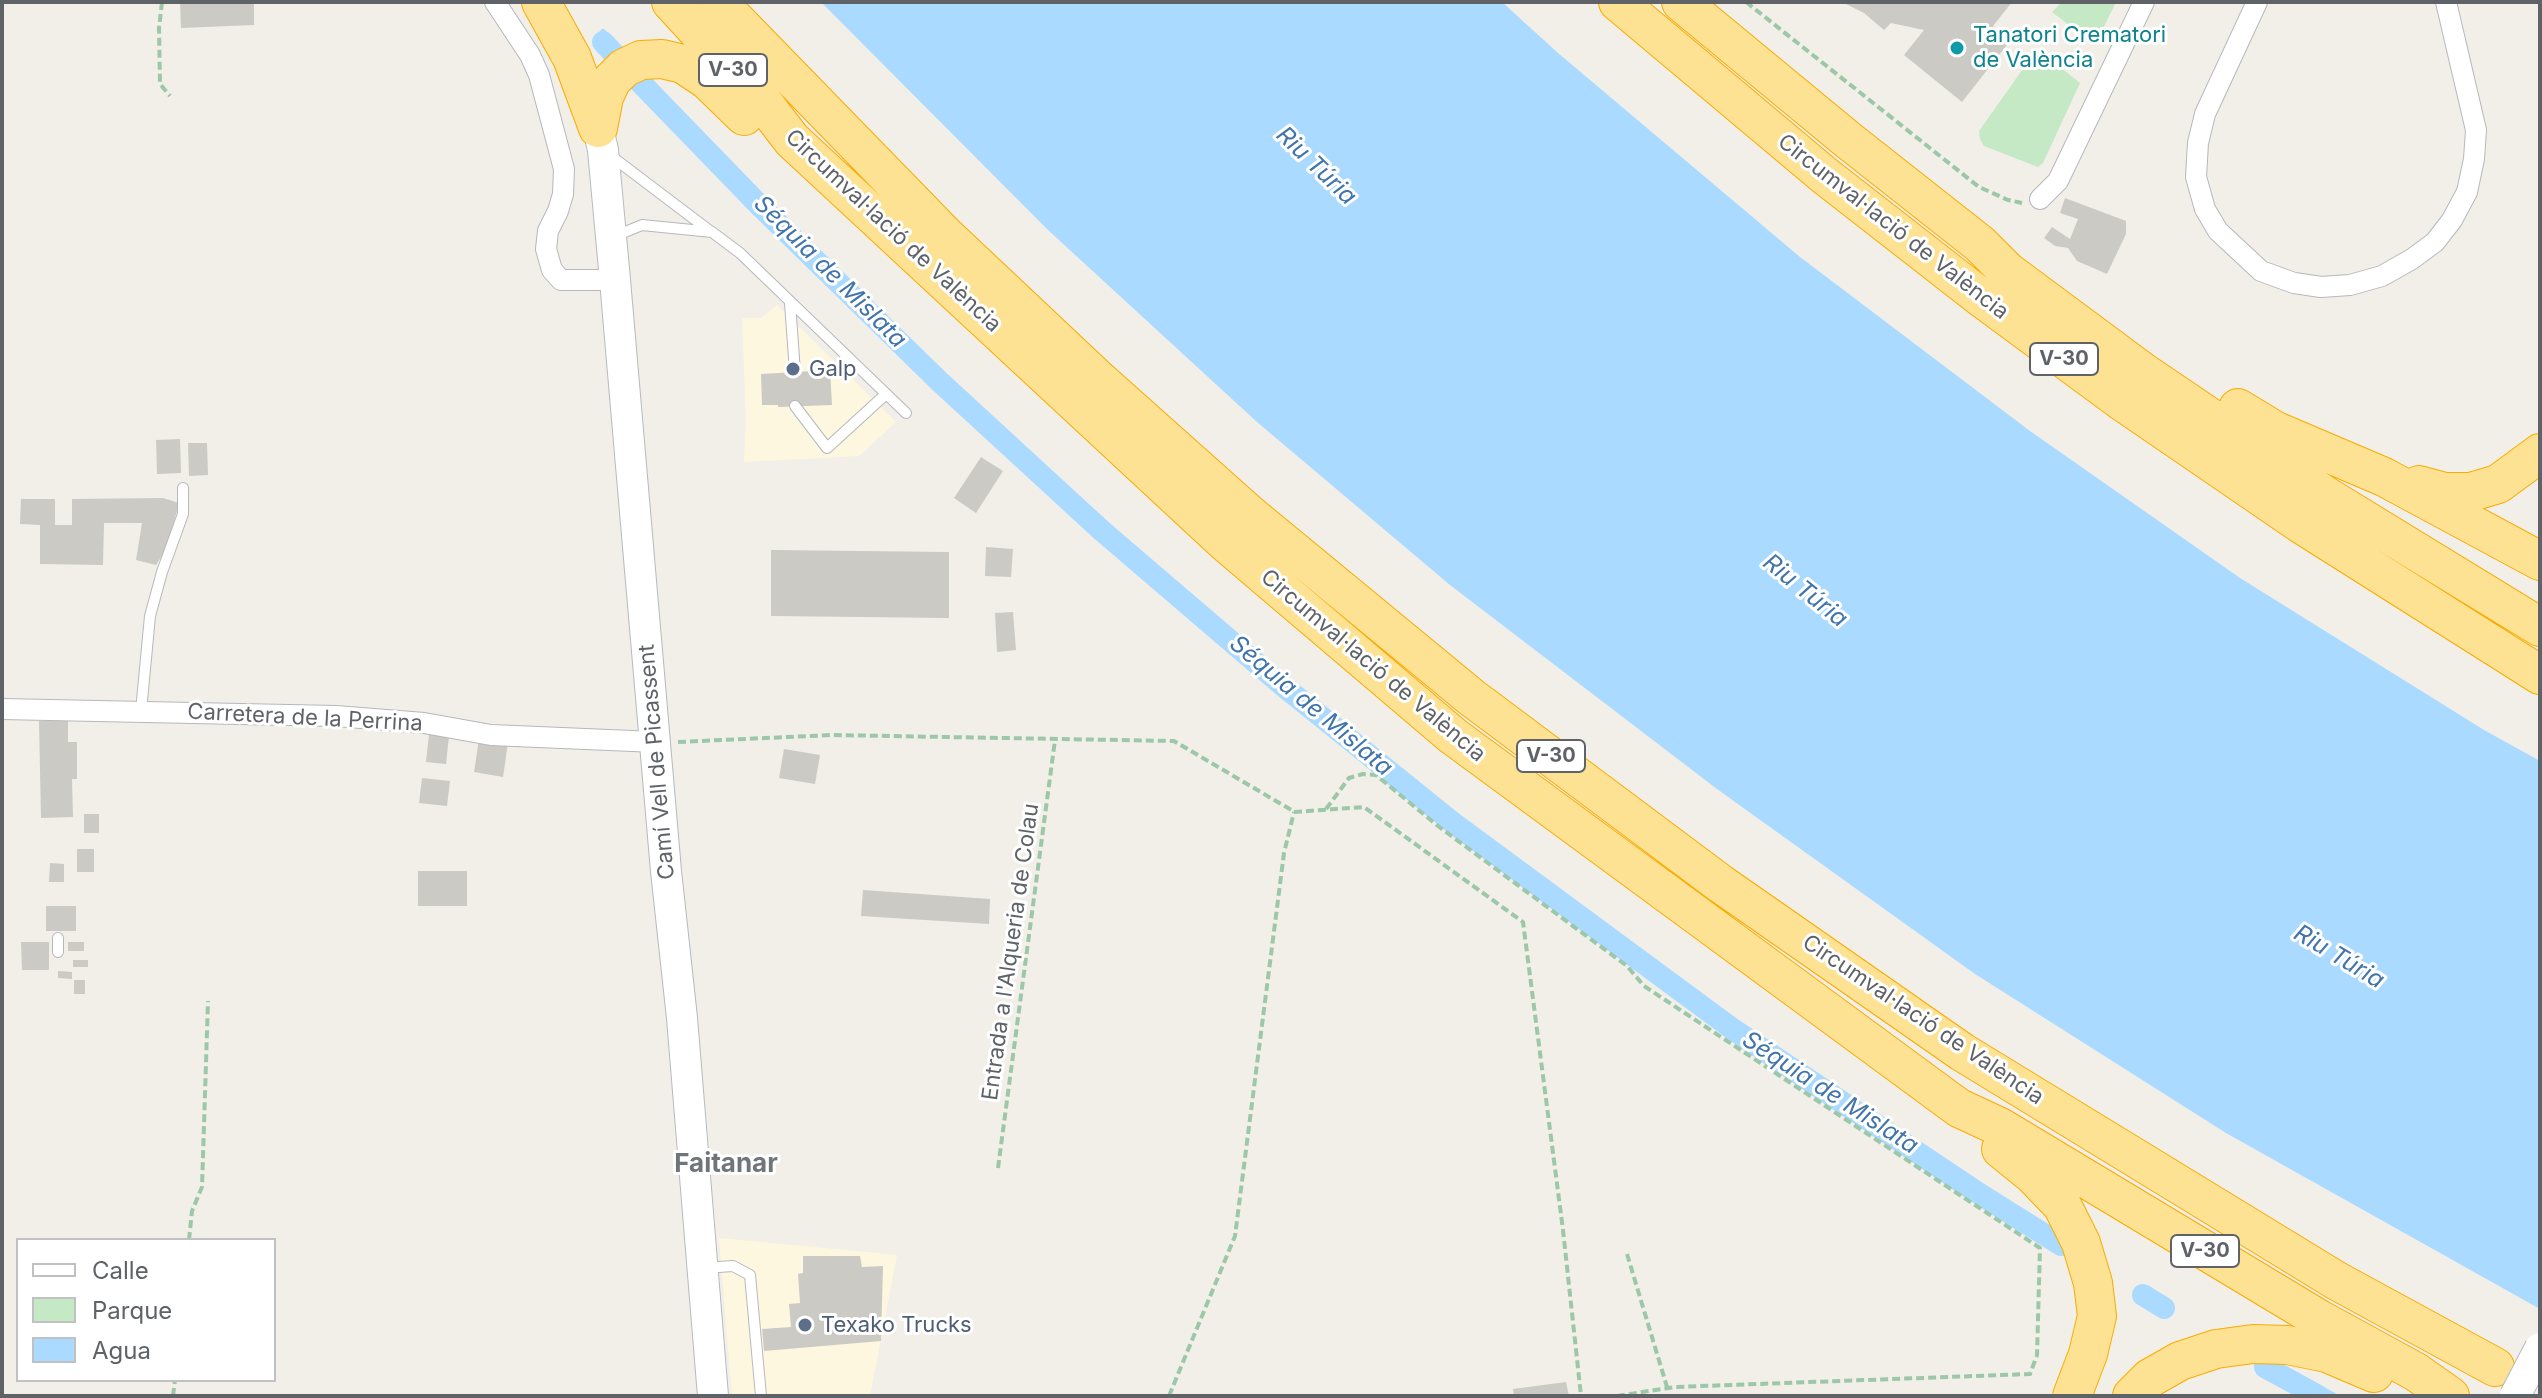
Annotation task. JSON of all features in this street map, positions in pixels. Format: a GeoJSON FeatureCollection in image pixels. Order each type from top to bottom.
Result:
{"type":"FeatureCollection","features":[{"type":"Feature","properties":{"kind":"highway"},"geometry":{"type":"LineString","coordinates":[[541,2],[572,58],[601,139]]}},
{"type":"Feature","properties":{"kind":"highway","name":"Circumval·lació de València"},"geometry":{"type":"LineString","coordinates":[[671,2],[762,101],[792,140],[1226,543],[1453,736],[1959,1108],[2000,1127],[2319,1319],[2416,1372],[2450,1396]]}},
{"type":"Feature","properties":{"kind":"highway","name":"Circumval·lació de València"},"geometry":{"type":"LineString","coordinates":[[718,2],[944,234],[1100,381],[1249,514],[1471,697],[1721,884],[1962,1052],[2505,1382]]}},
{"type":"Feature","properties":{"kind":"highway","name":"Circumval·lació de València"},"geometry":{"type":"LineString","coordinates":[[1618,2],[1824,175],[1983,299],[2120,400],[2301,524],[2540,675]]}},
{"type":"Feature","properties":{"kind":"highway","name":"Circumval·lació de València"},"geometry":{"type":"LineString","coordinates":[[1681,2],[1980,244],[2007,271],[2143,372],[2326,496],[2540,627]]}},
{"type":"Feature","properties":{"kind":"highway"},"geometry":{"type":"LineString","coordinates":[[601,139],[604,97],[612,80],[624,68],[641,60],[662,59],[683,64],[707,80],[747,118],[792,140]]}},
{"type":"Feature","properties":{"kind":"highway"},"geometry":{"type":"LineString","coordinates":[[1980,244],[2018,258],[2155,357],[2276,431],[2384,477],[2540,561]]}},
{"type":"Feature","properties":{"kind":"highway"},"geometry":{"type":"LineString","coordinates":[[2384,477],[2445,492],[2471,492],[2498,484],[2540,453]]}},
{"type":"Feature","properties":{"kind":"highway"},"geometry":{"type":"LineString","coordinates":[[1959,1108],[2062,1205],[2081,1243],[2093,1283],[2097,1316],[2088,1354],[2072,1396]]}},
{"type":"Feature","properties":{"kind":"highway"},"geometry":{"type":"LineString","coordinates":[[2132,1396],[2150,1378],[2180,1361],[2216,1349],[2253,1344],[2287,1345],[2327,1353],[2407,1387],[2440,1396]]}},
{"type":"Feature","properties":{"kind":"street"},"geometry":{"type":"LineString","coordinates":[[495,2],[530,55],[539,75],[564,169],[563,194],[548,231],[546,249],[552,270],[561,280],[615,280]]}},
{"type":"Feature","properties":{"kind":"street"},"geometry":{"type":"LineString","coordinates":[[2040,199],[2058,181],[2144,2]]}},
{"type":"Feature","properties":{"kind":"street"},"geometry":{"type":"LineString","coordinates":[[2257,2],[2205,114],[2198,143],[2196,177],[2205,209],[2218,231],[2261,271],[2294,283],[2321,287],[2350,285],[2382,276],[2412,259],[2435,242],[2452,220],[2467,192],[2476,130],[2446,2]]}},
{"type":"Feature","properties":{"kind":"street","name":"Camí Vell de Picassent"},"geometry":{"type":"LineString","coordinates":[[601,139],[713,1396]]}},
{"type":"Feature","properties":{"kind":"street","name":"Carretera de la Perrina"},"geometry":{"type":"LineString","coordinates":[[2,709],[336,716],[424,723],[491,735],[656,742]]}},
{"type":"Feature","properties":{"kind":"street"},"geometry":{"type":"LineString","coordinates":[[2505,1382],[2540,1348]]}},
{"type":"Feature","properties":{"kind":"lane"},"geometry":{"type":"LineString","coordinates":[[601,139],[740,253],[906,413]]}},
{"type":"Feature","properties":{"kind":"lane"},"geometry":{"type":"LineString","coordinates":[[611,238],[642,225],[712,232]]}},
{"type":"Feature","properties":{"kind":"lane"},"geometry":{"type":"LineString","coordinates":[[790,303],[795,372]]}},
{"type":"Feature","properties":{"kind":"lane"},"geometry":{"type":"LineString","coordinates":[[795,406],[827,448],[886,394]]}},
{"type":"Feature","properties":{"kind":"lane"},"geometry":{"type":"LineString","coordinates":[[141,711],[150,616],[183,514],[183,488]]}},
{"type":"Feature","properties":{"kind":"lane"},"geometry":{"type":"LineString","coordinates":[[58,938],[58,952]]}},
{"type":"Feature","properties":{"kind":"lane"},"geometry":{"type":"LineString","coordinates":[[702,1268],[733,1266],[750,1275],[761,1396]]}},
{"type":"Feature","properties":{"kind":"path"},"geometry":{"type":"LineString","coordinates":[[162,2],[160,84],[170,96]]}},
{"type":"Feature","properties":{"kind":"path"},"geometry":{"type":"LineString","coordinates":[[1746,2],[1979,187],[2023,203],[2040,199]]}},
{"type":"Feature","properties":{"kind":"path"},"geometry":{"type":"LineString","coordinates":[[656,742],[832,735],[1174,741],[1294,812],[1364,807],[1523,922],[1581,1396]]}},
{"type":"Feature","properties":{"kind":"path","name":"Entrada a l'Alqueria de Colau"},"geometry":{"type":"LineString","coordinates":[[998,1168],[1055,740]]}},
{"type":"Feature","properties":{"kind":"path"},"geometry":{"type":"LineString","coordinates":[[1326,809],[1349,778],[1363,774],[1376,775],[1438,826],[1627,966],[1644,986],[2040,1248],[2037,1355],[2030,1374],[1667,1387],[1617,1396]]}},
{"type":"Feature","properties":{"kind":"path"},"geometry":{"type":"LineString","coordinates":[[1169,1396],[1235,1236],[1284,853],[1294,812]]}},
{"type":"Feature","properties":{"kind":"path"},"geometry":{"type":"LineString","coordinates":[[189,1238],[192,1211],[202,1187],[208,1001]]}},
{"type":"Feature","properties":{"kind":"path"},"geometry":{"type":"LineString","coordinates":[[1627,1254],[1667,1387]]}},
{"type":"Feature","properties":{"kind":"shaded area","name":"Galp"},"geometry":{"type":"Polygon","coordinates":[[[777,305],[896,422],[859,456],[744,462],[746,420],[742,318],[761,318],[777,305]]]}},
{"type":"Feature","properties":{"kind":"shaded area","name":"Texako Trucks"},"geometry":{"type":"Polygon","coordinates":[[[719,1238],[897,1255],[870,1396],[732,1396],[719,1238]]]}},
{"type":"Feature","properties":{"kind":"green space"},"geometry":{"type":"Polygon","coordinates":[[[2062,2],[2116,2],[2095,45],[2052,12],[2062,2]]]}},
{"type":"Feature","properties":{"kind":"green space"},"geometry":{"type":"Polygon","coordinates":[[[2037,49],[2080,83],[2043,163],[2038,167],[1984,146],[1979,131],[2037,49]]]}},
{"type":"Feature","properties":{"kind":"water","name":"Riu Túria"},"geometry":{"type":"Polygon","coordinates":[[[821,2],[1502,2],[1800,257],[2030,431],[2240,578],[2484,730],[2540,761],[2540,1309],[2226,1133],[1975,974],[1717,789],[1450,585],[1257,422],[1048,230],[821,2]]]}},
{"type":"Feature","properties":{"kind":"building"},"geometry":{"type":"Polygon","coordinates":[[[180,2],[254,2],[254,25],[181,28],[180,2]]]}},
{"type":"Feature","properties":{"kind":"building","name":"Tanatori Crematori de València"},"geometry":{"type":"Polygon","coordinates":[[[1842,2],[2012,2],[1993,26],[2010,41],[1962,102],[1904,55],[1924,30],[1891,23],[1884,30],[1864,13],[1842,2]]]}},
{"type":"Feature","properties":{"kind":"building"},"geometry":{"type":"Polygon","coordinates":[[[2065,198],[2126,221],[2126,234],[2107,274],[2077,261],[2068,248],[2055,246],[2044,238],[2052,227],[2070,239],[2078,219],[2060,213],[2065,198]]]}},
{"type":"Feature","properties":{"kind":"building"},"geometry":{"type":"Polygon","coordinates":[[[830,370],[832,405],[762,405],[761,374],[830,370]]]}},
{"type":"Feature","properties":{"kind":"building"},"geometry":{"type":"Polygon","coordinates":[[[180,439],[181,473],[157,474],[156,440],[180,439]]]}},
{"type":"Feature","properties":{"kind":"building"},"geometry":{"type":"Polygon","coordinates":[[[188,443],[207,443],[208,475],[189,476],[188,443]]]}},
{"type":"Feature","properties":{"kind":"building"},"geometry":{"type":"Polygon","coordinates":[[[981,457],[1003,471],[976,513],[954,498],[981,457]]]}},
{"type":"Feature","properties":{"kind":"building"},"geometry":{"type":"Polygon","coordinates":[[[163,498],[179,503],[167,548],[156,565],[136,560],[142,523],[104,523],[103,565],[40,564],[40,525],[20,524],[21,499],[55,499],[55,525],[72,525],[72,499],[163,498]]]}},
{"type":"Feature","properties":{"kind":"building"},"geometry":{"type":"Polygon","coordinates":[[[986,547],[1013,549],[1011,577],[985,576],[986,547]]]}},
{"type":"Feature","properties":{"kind":"building"},"geometry":{"type":"Polygon","coordinates":[[[771,550],[949,552],[949,618],[771,616],[771,550]]]}},
{"type":"Feature","properties":{"kind":"building"},"geometry":{"type":"Polygon","coordinates":[[[1013,612],[1016,650],[997,652],[995,613],[1013,612]]]}},
{"type":"Feature","properties":{"kind":"building"},"geometry":{"type":"Polygon","coordinates":[[[68,720],[68,742],[77,742],[77,779],[72,779],[73,817],[41,818],[39,721],[68,720]]]}},
{"type":"Feature","properties":{"kind":"building"},"geometry":{"type":"Polygon","coordinates":[[[429,734],[449,736],[446,764],[426,762],[429,734]]]}},
{"type":"Feature","properties":{"kind":"building"},"geometry":{"type":"Polygon","coordinates":[[[479,739],[508,743],[503,777],[474,772],[479,739]]]}},
{"type":"Feature","properties":{"kind":"building"},"geometry":{"type":"Polygon","coordinates":[[[784,749],[820,755],[815,784],[779,778],[784,749]]]}},
{"type":"Feature","properties":{"kind":"building"},"geometry":{"type":"Polygon","coordinates":[[[422,778],[450,781],[447,806],[419,803],[422,778]]]}},
{"type":"Feature","properties":{"kind":"building"},"geometry":{"type":"Polygon","coordinates":[[[84,814],[99,814],[99,833],[84,833],[84,814]]]}},
{"type":"Feature","properties":{"kind":"building"},"geometry":{"type":"Polygon","coordinates":[[[77,849],[94,849],[94,872],[77,872],[77,849]]]}},
{"type":"Feature","properties":{"kind":"building"},"geometry":{"type":"Polygon","coordinates":[[[50,863],[64,864],[64,882],[49,882],[50,863]]]}},
{"type":"Feature","properties":{"kind":"building"},"geometry":{"type":"Polygon","coordinates":[[[418,871],[467,871],[467,906],[418,906],[418,871]]]}},
{"type":"Feature","properties":{"kind":"building"},"geometry":{"type":"Polygon","coordinates":[[[863,890],[990,899],[989,924],[861,916],[863,890]]]}},
{"type":"Feature","properties":{"kind":"building"},"geometry":{"type":"Polygon","coordinates":[[[46,906],[76,906],[76,931],[46,931],[46,906]]]}},
{"type":"Feature","properties":{"kind":"building"},"geometry":{"type":"Polygon","coordinates":[[[21,942],[49,942],[49,970],[22,970],[21,942]]]}},
{"type":"Feature","properties":{"kind":"building"},"geometry":{"type":"Polygon","coordinates":[[[68,942],[84,942],[84,951],[68,951],[68,942]]]}},
{"type":"Feature","properties":{"kind":"building"},"geometry":{"type":"Polygon","coordinates":[[[73,960],[88,960],[88,967],[73,967],[73,960]]]}},
{"type":"Feature","properties":{"kind":"building"},"geometry":{"type":"Polygon","coordinates":[[[58,971],[72,972],[72,979],[58,978],[58,971]]]}},
{"type":"Feature","properties":{"kind":"building"},"geometry":{"type":"Polygon","coordinates":[[[74,980],[85,980],[85,994],[74,994],[74,980]]]}},
{"type":"Feature","properties":{"kind":"building"},"geometry":{"type":"Polygon","coordinates":[[[803,1256],[860,1256],[862,1267],[883,1266],[881,1341],[764,1351],[762,1329],[791,1327],[789,1304],[800,1303],[798,1274],[803,1273],[803,1256]]]}},
{"type":"Feature","properties":{"kind":"building"},"geometry":{"type":"Polygon","coordinates":[[[1566,1382],[1569,1396],[1514,1396],[1513,1389],[1566,1382]]]}},
{"type":"Feature","properties":{"kind":"waterway"},"geometry":{"type":"LineString","coordinates":[[603,32],[623,52]]}},
{"type":"Feature","properties":{"kind":"waterway","name":"Séquia de Mislata"},"geometry":{"type":"LineString","coordinates":[[603,42],[617,57]]}},
{"type":"Feature","properties":{"kind":"waterway"},"geometry":{"type":"LineString","coordinates":[[644,75],[945,378],[1117,534],[1287,680],[1464,822],[1738,1024],[2056,1233]]}},
{"type":"Feature","properties":{"kind":"waterway","name":"Séquia de Mislata"},"geometry":{"type":"LineString","coordinates":[[635,77],[762,208],[939,381],[1101,530],[1282,685],[1452,822],[1734,1030],[2061,1245]]}},
{"type":"Feature","properties":{"kind":"waterway"},"geometry":{"type":"LineString","coordinates":[[2148,1289],[2169,1302]]}},
{"type":"Feature","properties":{"kind":"waterway","name":"Séquia de Mislata"},"geometry":{"type":"LineString","coordinates":[[2143,1295],[2164,1308]]}},
{"type":"Feature","properties":{"kind":"waterway","name":"Séquia de Mislata"},"geometry":{"type":"LineString","coordinates":[[2265,1367],[2318,1396]]}},
{"type":"Feature","properties":{"kind":"waterway"},"geometry":{"type":"LineString","coordinates":[[2281,1367],[2334,1396]]}},
{"type":"Feature","properties":{"kind":"place","name":"Tanatori Crematori de València"},"geometry":{"type":"Point","coordinates":[1957,48]}},
{"type":"Feature","properties":{"kind":"place","name":"Galp"},"geometry":{"type":"Point","coordinates":[793,369]}},
{"type":"Feature","properties":{"kind":"place","name":"Texako Trucks"},"geometry":{"type":"Point","coordinates":[805,1325]}},
{"type":"Feature","properties":{"kind":"district","name":"Faitanar"},"geometry":{"type":"Point","coordinates":[726,1164]}}]}
